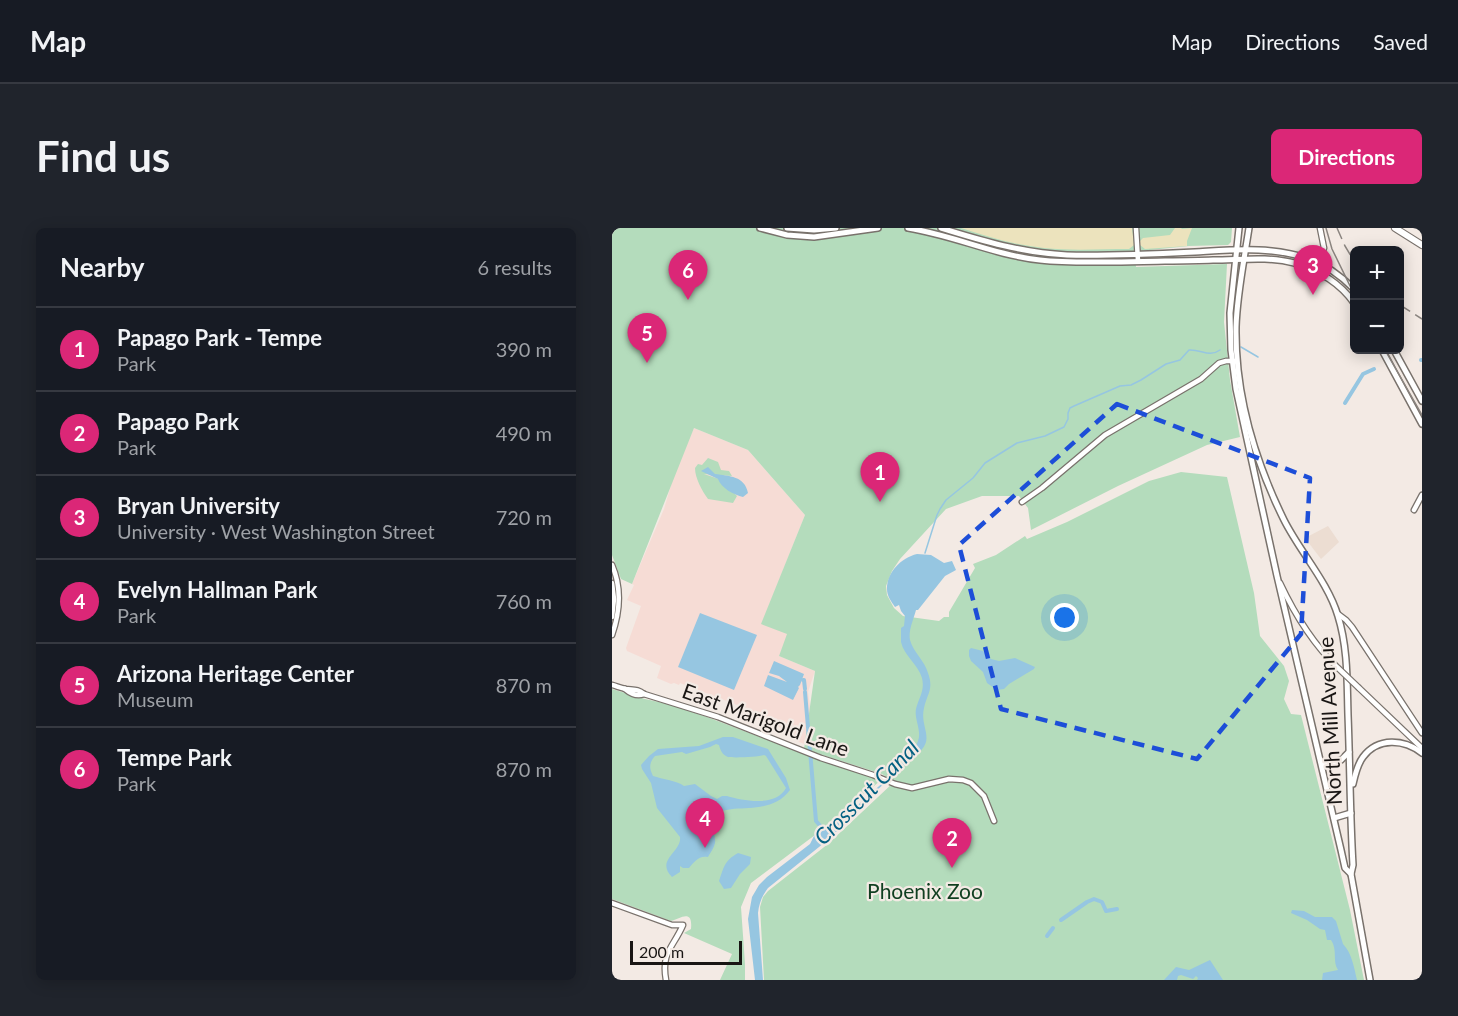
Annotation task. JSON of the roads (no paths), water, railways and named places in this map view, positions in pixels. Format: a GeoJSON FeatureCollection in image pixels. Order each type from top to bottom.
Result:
{"type":"FeatureCollection","features":[{"type":"Feature","properties":{"kind":"highway"},"geometry":{"type":"LineString","coordinates":[[1396,228],[1422,243]]}},
{"type":"Feature","properties":{"kind":"main road"},"geometry":{"type":"LineString","coordinates":[[760,228],[777,233],[814,237],[879,228]]}},
{"type":"Feature","properties":{"kind":"main road"},"geometry":{"type":"LineString","coordinates":[[787,228],[814,230],[836,228]]}},
{"type":"Feature","properties":{"kind":"main road"},"geometry":{"type":"LineString","coordinates":[[908,228],[932,232],[1020,258],[1065,262],[1244,259],[1284,261],[1309,268],[1333,282],[1351,300]]}},
{"type":"Feature","properties":{"kind":"main road"},"geometry":{"type":"LineString","coordinates":[[942,228],[996,244],[1034,252],[1066,255],[1267,250],[1318,262],[1350,285]]}},
{"type":"Feature","properties":{"kind":"main road","name":"North Mill Avenue"},"geometry":{"type":"LineString","coordinates":[[1239,228],[1230,313],[1235,361],[1255,449],[1285,522],[1328,593],[1338,614],[1342,632],[1347,670],[1353,865],[1351,874],[1370,980]]}},
{"type":"Feature","properties":{"kind":"main road","name":"North Mill Avenue"},"geometry":{"type":"LineString","coordinates":[[1249,228],[1236,325],[1236,389],[1258,494],[1334,818],[1346,868],[1351,874]]}},
{"type":"Feature","properties":{"kind":"main road"},"geometry":{"type":"LineString","coordinates":[[1384,354],[1422,424]]}},
{"type":"Feature","properties":{"kind":"main road"},"geometry":{"type":"LineString","coordinates":[[1396,354],[1422,401]]}},
{"type":"Feature","properties":{"kind":"main road"},"geometry":{"type":"LineString","coordinates":[[1258,494],[1270,488]]}},
{"type":"Feature","properties":{"kind":"main road"},"geometry":{"type":"LineString","coordinates":[[1351,791],[1361,760],[1368,751],[1376,746],[1401,742],[1422,753]]}},
{"type":"Feature","properties":{"kind":"main road"},"geometry":{"type":"LineString","coordinates":[[1322,765],[1341,760],[1349,752]]}},
{"type":"Feature","properties":{"kind":"main road"},"geometry":{"type":"LineString","coordinates":[[1334,818],[1351,813]]}},
{"type":"Feature","properties":{"kind":"street"},"geometry":{"type":"LineString","coordinates":[[1136,228],[1138,261]]}},
{"type":"Feature","properties":{"kind":"street"},"geometry":{"type":"LineString","coordinates":[[1318,262],[1324,248],[1320,228]]}},
{"type":"Feature","properties":{"kind":"street"},"geometry":{"type":"LineString","coordinates":[[1022,502],[1105,435],[1201,379],[1219,363],[1235,361]]}},
{"type":"Feature","properties":{"kind":"street"},"geometry":{"type":"LineString","coordinates":[[1422,495],[1414,510],[1422,505]]}},
{"type":"Feature","properties":{"kind":"street"},"geometry":{"type":"LineString","coordinates":[[612,565],[619,599],[612,635]]}},
{"type":"Feature","properties":{"kind":"street"},"geometry":{"type":"LineString","coordinates":[[1277,576],[1292,608],[1322,652],[1422,748]]}},
{"type":"Feature","properties":{"kind":"street"},"geometry":{"type":"LineString","coordinates":[[612,583],[614,599],[612,616]]}},
{"type":"Feature","properties":{"kind":"street"},"geometry":{"type":"LineString","coordinates":[[1338,614],[1352,627],[1422,733]]}},
{"type":"Feature","properties":{"kind":"street","name":"East Marigold Lane"},"geometry":{"type":"LineString","coordinates":[[612,685],[638,696],[644,694],[718,717],[821,758],[895,784],[912,788],[949,779],[963,780],[971,783],[984,796],[994,821]]}},
{"type":"Feature","properties":{"kind":"street"},"geometry":{"type":"LineString","coordinates":[[612,903],[672,925],[682,925],[665,959],[666,980]]}},
{"type":"Feature","properties":{"kind":"water"},"geometry":{"type":"Polygon","coordinates":[[[708,467],[715,474],[740,480],[744,483],[748,493],[743,497],[728,491],[718,479],[701,471],[708,467]]]}},
{"type":"Feature","properties":{"kind":"water"},"geometry":{"type":"Polygon","coordinates":[[[917,554],[931,555],[944,563],[952,561],[956,570],[945,576],[916,610],[910,629],[912,644],[930,679],[923,715],[925,746],[824,843],[768,888],[761,900],[758,913],[763,980],[755,980],[748,919],[752,897],[759,885],[810,844],[822,826],[831,826],[876,789],[906,759],[918,741],[916,709],[922,690],[922,678],[901,642],[901,628],[904,626],[905,616],[899,605],[895,607],[892,603],[887,589],[889,577],[900,562],[917,554]]]}},
{"type":"Feature","properties":{"kind":"water"},"geometry":{"type":"Polygon","coordinates":[[[700,613],[757,635],[734,690],[678,667],[700,613]]]}},
{"type":"Feature","properties":{"kind":"water"},"geometry":{"type":"Polygon","coordinates":[[[971,648],[983,651],[991,659],[999,661],[1015,658],[1035,667],[1004,689],[997,690],[987,683],[983,672],[971,661],[969,650],[971,648]]]}},
{"type":"Feature","properties":{"kind":"water"},"geometry":{"type":"Polygon","coordinates":[[[774,661],[804,674],[793,700],[764,686],[768,675],[787,682],[769,673],[774,661]]]}},
{"type":"Feature","properties":{"kind":"water"},"geometry":{"type":"Polygon","coordinates":[[[723,737],[733,737],[768,749],[786,778],[790,790],[781,799],[771,804],[720,812],[713,820],[715,842],[708,857],[699,858],[689,868],[680,866],[680,872],[672,877],[666,866],[680,842],[680,837],[657,808],[651,783],[641,765],[658,749],[699,746],[723,737]],[[719,745],[686,754],[682,752],[655,756],[650,768],[653,776],[684,786],[695,784],[717,799],[727,796],[751,801],[767,800],[775,798],[786,788],[766,756],[728,757],[719,745]]]}},
{"type":"Feature","properties":{"kind":"water"},"geometry":{"type":"Polygon","coordinates":[[[738,853],[751,857],[750,864],[731,888],[724,889],[719,881],[724,868],[727,862],[738,853]]]}},
{"type":"Feature","properties":{"kind":"water"},"geometry":{"type":"Polygon","coordinates":[[[1292,910],[1304,911],[1315,917],[1332,917],[1336,921],[1343,944],[1351,956],[1357,980],[1322,980],[1323,973],[1338,970],[1333,944],[1331,940],[1327,940],[1325,930],[1291,913],[1292,910]]]}},
{"type":"Feature","properties":{"kind":"water"},"geometry":{"type":"Polygon","coordinates":[[[1210,960],[1223,980],[1197,980],[1196,976],[1193,979],[1181,975],[1177,980],[1164,980],[1176,967],[1189,970],[1210,960]]]}},
{"type":"Feature","properties":{"kind":"waterway"},"geometry":{"type":"LineString","coordinates":[[1241,347],[1258,357]]}},
{"type":"Feature","properties":{"kind":"waterway"},"geometry":{"type":"LineString","coordinates":[[925,553],[940,509],[946,500],[973,478],[985,463],[1017,443],[1045,436],[1064,427],[1070,408],[1120,386],[1131,385],[1166,364],[1180,360],[1189,350],[1209,353],[1220,350]]}},
{"type":"Feature","properties":{"kind":"waterway"},"geometry":{"type":"LineString","coordinates":[[1345,403],[1363,374],[1374,369]]}},
{"type":"Feature","properties":{"kind":"waterway"},"geometry":{"type":"LineString","coordinates":[[803,680],[805,689]]}},
{"type":"Feature","properties":{"kind":"waterway","name":"Crosscut Canal"},"geometry":{"type":"LineString","coordinates":[[805,692],[816,821],[823,829]]}},
{"type":"Feature","properties":{"kind":"waterway"},"geometry":{"type":"LineString","coordinates":[[1061,920],[1094,899],[1102,902],[1106,911],[1117,909]]}},
{"type":"Feature","properties":{"kind":"waterway"},"geometry":{"type":"LineString","coordinates":[[1047,936],[1053,928]]}},
{"type":"Feature","properties":{"kind":"tram line"},"geometry":{"type":"LineString","coordinates":[[1326,228],[1332,249],[1350,286]]}},
{"type":"Feature","properties":{"kind":"tram line"},"geometry":{"type":"LineString","coordinates":[[1387,354],[1422,415]]}},
{"type":"Feature","properties":{"kind":"railway"},"geometry":{"type":"LineString","coordinates":[[1337,228],[1350,254]]}},
{"type":"Feature","properties":{"kind":"railway"},"geometry":{"type":"LineString","coordinates":[[1404,308],[1422,319]]}},
{"type":"Feature","properties":{"kind":"place","name":"Bryan University"},"geometry":{"type":"Point","coordinates":[1313,295]}},
{"type":"Feature","properties":{"kind":"place","name":"Tempe Park"},"geometry":{"type":"Point","coordinates":[688,300]}},
{"type":"Feature","properties":{"kind":"place","name":"Arizona Heritage Center"},"geometry":{"type":"Point","coordinates":[647,363]}},
{"type":"Feature","properties":{"kind":"place","name":"Papago Park - Tempe"},"geometry":{"type":"Point","coordinates":[880,502]}},
{"type":"Feature","properties":{"kind":"place","name":"Evelyn Hallman Park"},"geometry":{"type":"Point","coordinates":[705,848]}},
{"type":"Feature","properties":{"kind":"place","name":"Papago Park"},"geometry":{"type":"Point","coordinates":[952,868]}},
{"type":"Feature","properties":{"kind":"park label","name":"Phoenix Zoo"},"geometry":{"type":"Point","coordinates":[925,890]}}]}
